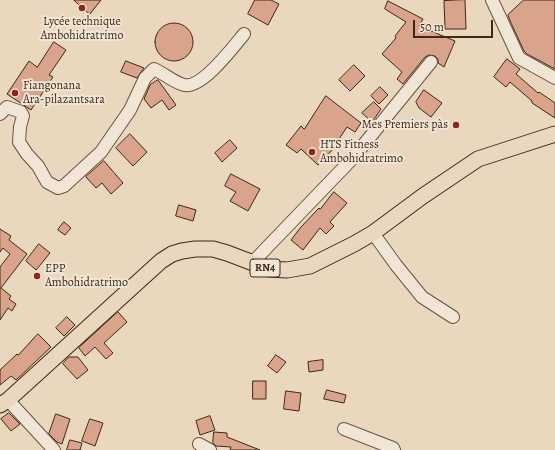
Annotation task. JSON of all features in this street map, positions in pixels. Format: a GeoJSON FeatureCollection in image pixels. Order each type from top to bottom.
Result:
{"type":"FeatureCollection","features":[{"type":"Feature","properties":{"kind":"main road","name":"RN4"},"geometry":{"type":"LineString","coordinates":[[4,402],[161,261],[172,254],[195,249],[213,249],[269,269],[287,270],[310,266],[373,233],[423,196],[478,159],[555,134]]}},
{"type":"Feature","properties":{"kind":"street"},"geometry":{"type":"LineString","coordinates":[[492,0],[519,58],[555,78]]}},
{"type":"Feature","properties":{"kind":"street"},"geometry":{"type":"LineString","coordinates":[[0,114],[7,107],[21,112],[23,116],[20,127],[19,142],[38,166],[47,182],[58,188],[64,186],[101,152],[130,110],[145,78],[154,69],[162,72],[170,79],[186,86],[199,82],[224,59],[244,34]]}},
{"type":"Feature","properties":{"kind":"street"},"geometry":{"type":"LineString","coordinates":[[252,263],[352,159],[431,62]]}},
{"type":"Feature","properties":{"kind":"street"},"geometry":{"type":"LineString","coordinates":[[373,233],[422,297],[454,317]]}},
{"type":"Feature","properties":{"kind":"street"},"geometry":{"type":"LineString","coordinates":[[4,402],[54,450]]}},
{"type":"Feature","properties":{"kind":"street"},"geometry":{"type":"LineString","coordinates":[[344,429],[384,443],[394,450]]}},
{"type":"Feature","properties":{"kind":"building"},"geometry":{"type":"Polygon","coordinates":[[[74,0],[101,0],[90,14],[74,0]]]}},
{"type":"Feature","properties":{"kind":"building"},"geometry":{"type":"Polygon","coordinates":[[[255,0],[271,0],[279,4],[268,25],[248,14],[255,0]]]}},
{"type":"Feature","properties":{"kind":"building"},"geometry":{"type":"Polygon","coordinates":[[[465,0],[466,29],[445,29],[444,1],[465,0]]]}},
{"type":"Feature","properties":{"kind":"building"},"geometry":{"type":"Polygon","coordinates":[[[524,0],[555,0],[555,69],[524,51],[511,23],[508,15],[524,0]]]}},
{"type":"Feature","properties":{"kind":"building"},"geometry":{"type":"Polygon","coordinates":[[[388,1],[423,19],[419,26],[455,41],[444,67],[438,63],[438,59],[435,56],[429,55],[425,57],[403,84],[397,79],[402,72],[382,54],[396,38],[395,36],[406,22],[385,9],[388,1]]]}},
{"type":"Feature","properties":{"kind":"building"},"geometry":{"type":"Polygon","coordinates":[[[170,23],[178,23],[190,32],[193,42],[190,52],[184,58],[178,61],[170,61],[158,52],[155,46],[155,38],[164,26],[170,23]]]}},
{"type":"Feature","properties":{"kind":"building"},"geometry":{"type":"Polygon","coordinates":[[[54,42],[66,50],[49,75],[53,77],[31,110],[7,94],[29,61],[37,67],[54,42]]]}},
{"type":"Feature","properties":{"kind":"building"},"geometry":{"type":"Polygon","coordinates":[[[507,59],[520,69],[516,74],[538,93],[539,92],[555,103],[555,118],[532,103],[532,101],[510,82],[506,87],[494,77],[507,59]]]}},
{"type":"Feature","properties":{"kind":"building"},"geometry":{"type":"Polygon","coordinates":[[[126,61],[144,68],[137,78],[121,72],[126,61]]]}},
{"type":"Feature","properties":{"kind":"building"},"geometry":{"type":"Polygon","coordinates":[[[354,65],[365,76],[350,91],[339,80],[354,65]]]}},
{"type":"Feature","properties":{"kind":"building"},"geometry":{"type":"Polygon","coordinates":[[[158,80],[176,105],[169,110],[162,100],[151,108],[144,99],[150,85],[158,80]]]}},
{"type":"Feature","properties":{"kind":"building"},"geometry":{"type":"Polygon","coordinates":[[[380,87],[388,95],[379,104],[371,96],[380,87]]]}},
{"type":"Feature","properties":{"kind":"building"},"geometry":{"type":"Polygon","coordinates":[[[424,90],[442,103],[431,117],[419,108],[416,102],[424,90]]]}},
{"type":"Feature","properties":{"kind":"building"},"geometry":{"type":"Polygon","coordinates":[[[326,96],[361,123],[355,132],[347,127],[335,145],[336,146],[318,165],[301,149],[297,153],[286,145],[301,126],[304,129],[326,96]]]}},
{"type":"Feature","properties":{"kind":"building"},"geometry":{"type":"Polygon","coordinates":[[[374,102],[381,109],[372,122],[362,113],[374,102]]]}},
{"type":"Feature","properties":{"kind":"building"},"geometry":{"type":"Polygon","coordinates":[[[130,134],[147,152],[133,166],[116,148],[130,134]]]}},
{"type":"Feature","properties":{"kind":"building"},"geometry":{"type":"Polygon","coordinates":[[[230,140],[237,148],[222,162],[215,153],[230,140]]]}},
{"type":"Feature","properties":{"kind":"building"},"geometry":{"type":"Polygon","coordinates":[[[104,161],[123,183],[111,194],[102,183],[96,188],[86,177],[104,161]]]}},
{"type":"Feature","properties":{"kind":"building"},"geometry":{"type":"Polygon","coordinates":[[[231,174],[260,189],[248,211],[230,201],[236,192],[225,186],[231,174]]]}},
{"type":"Feature","properties":{"kind":"building"},"geometry":{"type":"Polygon","coordinates":[[[334,192],[347,203],[330,222],[334,226],[326,234],[320,228],[303,250],[291,240],[301,227],[319,208],[320,209],[334,192]]]}},
{"type":"Feature","properties":{"kind":"building"},"geometry":{"type":"Polygon","coordinates":[[[179,205],[196,210],[193,221],[176,216],[179,205]]]}},
{"type":"Feature","properties":{"kind":"building"},"geometry":{"type":"Polygon","coordinates":[[[64,222],[71,228],[65,235],[58,230],[64,222]]]}},
{"type":"Feature","properties":{"kind":"building"},"geometry":{"type":"Polygon","coordinates":[[[0,229],[11,236],[9,240],[27,254],[1,288],[11,296],[9,299],[16,304],[12,311],[8,308],[0,320],[0,267],[10,254],[3,248],[0,252],[0,229]]]}},
{"type":"Feature","properties":{"kind":"building"},"geometry":{"type":"Polygon","coordinates":[[[39,244],[50,253],[36,270],[26,261],[39,244]]]}},
{"type":"Feature","properties":{"kind":"building"},"geometry":{"type":"Polygon","coordinates":[[[118,312],[127,322],[104,343],[113,353],[106,359],[95,347],[85,356],[79,348],[118,312]]]}},
{"type":"Feature","properties":{"kind":"building"},"geometry":{"type":"Polygon","coordinates":[[[67,317],[75,325],[64,336],[56,328],[67,317]]]}},
{"type":"Feature","properties":{"kind":"building"},"geometry":{"type":"Polygon","coordinates":[[[38,334],[51,347],[16,380],[11,376],[0,385],[0,370],[17,354],[18,355],[38,334]]]}},
{"type":"Feature","properties":{"kind":"building"},"geometry":{"type":"Polygon","coordinates":[[[276,355],[286,362],[277,373],[268,366],[276,355]]]}},
{"type":"Feature","properties":{"kind":"building"},"geometry":{"type":"Polygon","coordinates":[[[69,357],[78,357],[88,370],[77,379],[63,364],[69,357]]]}},
{"type":"Feature","properties":{"kind":"building"},"geometry":{"type":"Polygon","coordinates":[[[323,360],[323,370],[309,372],[308,362],[323,360]]]}},
{"type":"Feature","properties":{"kind":"building"},"geometry":{"type":"Polygon","coordinates":[[[253,381],[266,381],[266,399],[253,399],[253,381]]]}},
{"type":"Feature","properties":{"kind":"building"},"geometry":{"type":"Polygon","coordinates":[[[327,390],[346,395],[344,403],[324,399],[327,390]]]}},
{"type":"Feature","properties":{"kind":"building"},"geometry":{"type":"Polygon","coordinates":[[[286,391],[301,393],[299,411],[284,409],[286,391]]]}},
{"type":"Feature","properties":{"kind":"building"},"geometry":{"type":"Polygon","coordinates":[[[9,413],[20,424],[11,431],[1,419],[9,413]]]}},
{"type":"Feature","properties":{"kind":"building"},"geometry":{"type":"Polygon","coordinates":[[[56,414],[70,419],[62,444],[57,442],[49,434],[56,414]]]}},
{"type":"Feature","properties":{"kind":"building"},"geometry":{"type":"Polygon","coordinates":[[[210,416],[215,430],[200,435],[196,421],[210,416]]]}},
{"type":"Feature","properties":{"kind":"building"},"geometry":{"type":"Polygon","coordinates":[[[90,419],[103,423],[95,446],[82,441],[90,419]]]}},
{"type":"Feature","properties":{"kind":"building"},"geometry":{"type":"Polygon","coordinates":[[[214,432],[227,433],[227,437],[260,450],[230,450],[231,447],[216,446],[213,443],[214,432]]]}},
{"type":"Feature","properties":{"kind":"building"},"geometry":{"type":"Polygon","coordinates":[[[70,440],[82,443],[80,450],[67,450],[70,440]]]}},
{"type":"Feature","properties":{"kind":"place","name":"Lycée technique Ambohidratrimo"},"geometry":{"type":"Point","coordinates":[82,8]}},
{"type":"Feature","properties":{"kind":"place","name":"Fiangonana Ara-pilazantsara"},"geometry":{"type":"Point","coordinates":[15,93]}},
{"type":"Feature","properties":{"kind":"place","name":"Mes Premiers pàs"},"geometry":{"type":"Point","coordinates":[456,125]}},
{"type":"Feature","properties":{"kind":"place","name":"HTS Fitness Ambohidratrimo"},"geometry":{"type":"Point","coordinates":[312,152]}},
{"type":"Feature","properties":{"kind":"place","name":"EPP Ambohidratrimo"},"geometry":{"type":"Point","coordinates":[37,276]}}]}
